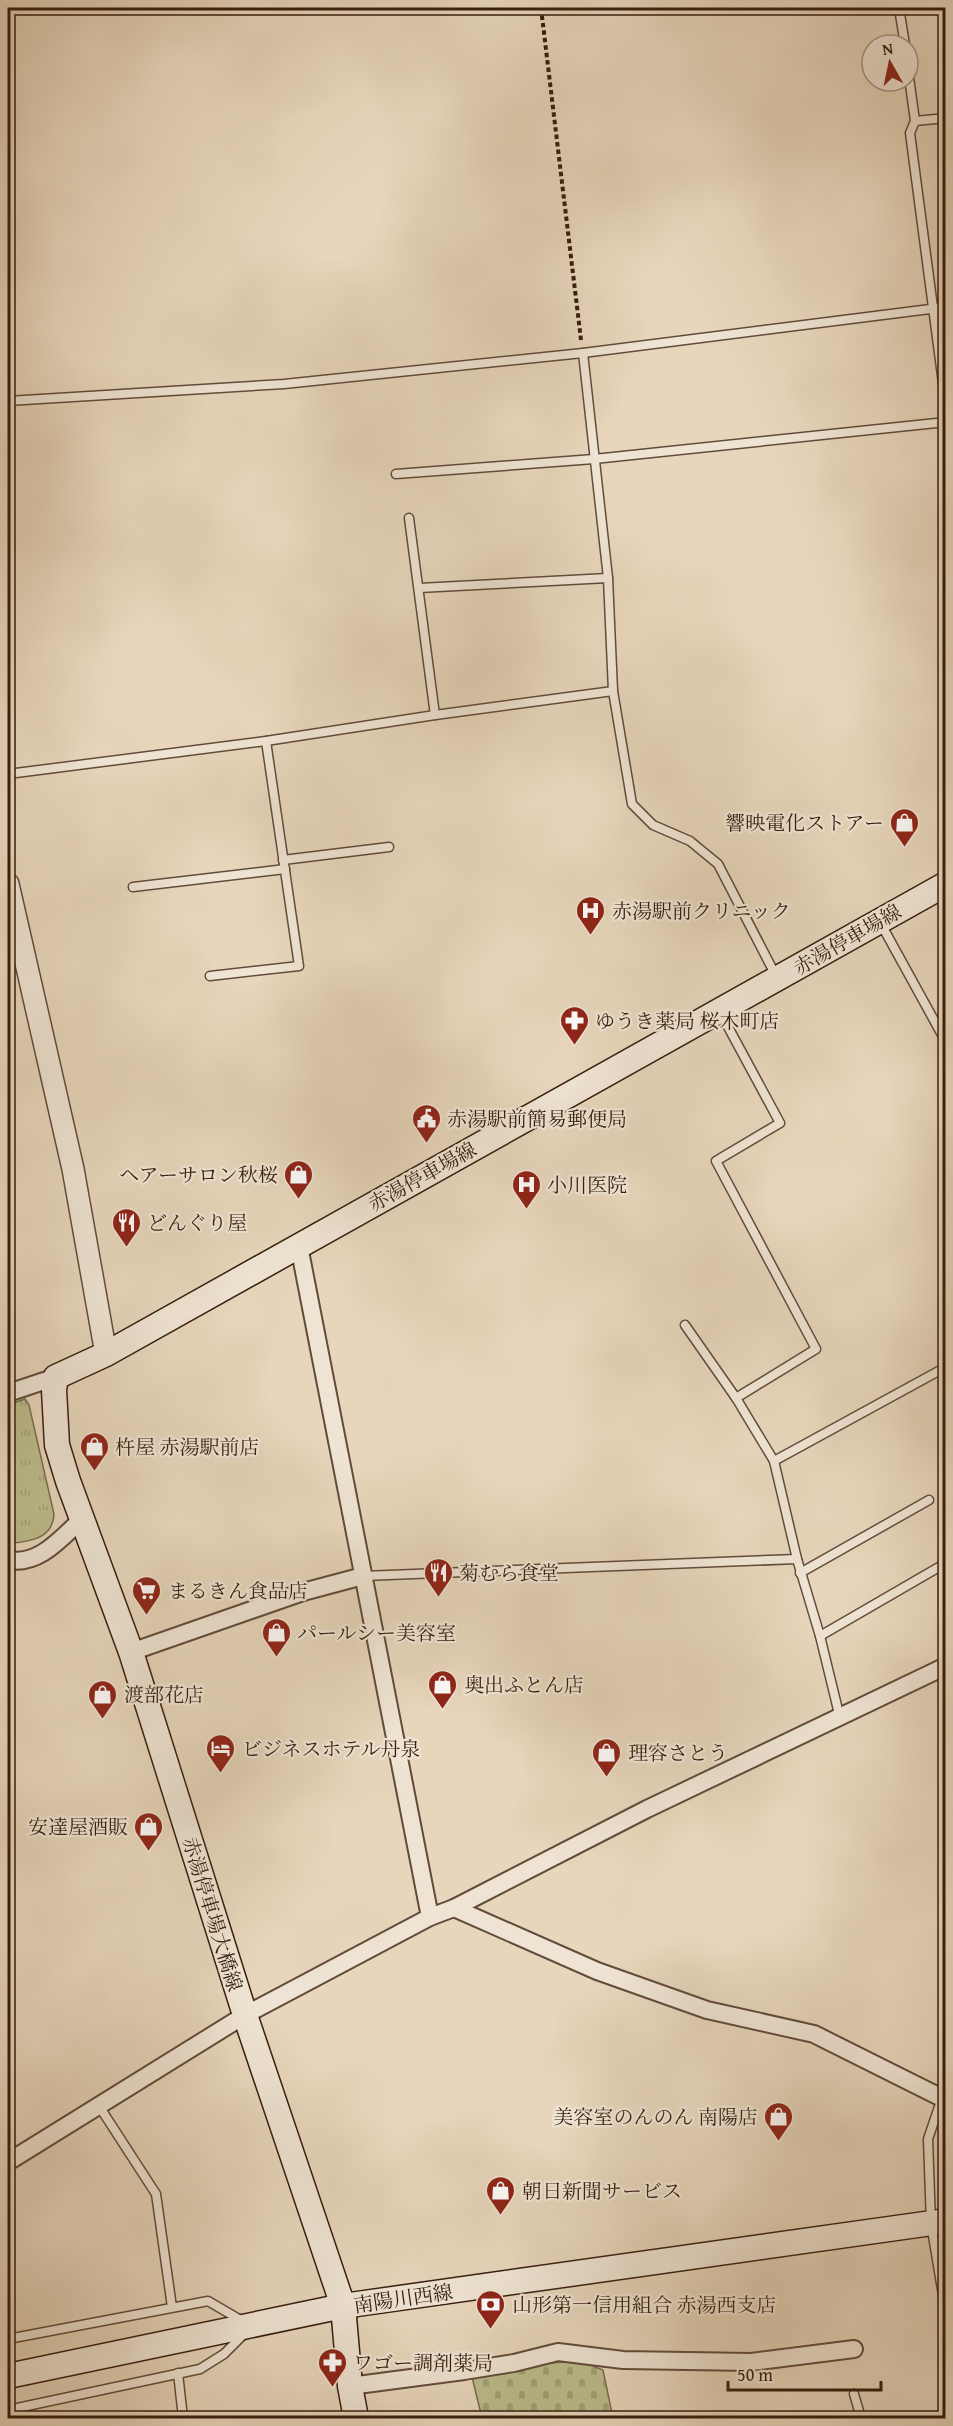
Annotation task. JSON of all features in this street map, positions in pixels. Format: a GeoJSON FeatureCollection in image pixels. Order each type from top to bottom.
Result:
{"type":"FeatureCollection","features":[{"type":"Feature","properties":{"kind":"main road","name":"赤湯停車場線"},"geometry":{"type":"LineString","coordinates":[[56,1377],[106,1354],[945,884]]}},
{"type":"Feature","properties":{"kind":"main road","name":"赤湯停車場大橋線"},"geometry":{"type":"LineString","coordinates":[[56,1377],[54,1390],[57,1445],[68,1481],[131,1652],[245,2015],[344,2306],[350,2386],[356,2418]]}},
{"type":"Feature","properties":{"kind":"main road","name":"南陽川西線"},"geometry":{"type":"LineString","coordinates":[[8,2376],[344,2306],[938,2223]]}},
{"type":"Feature","properties":{"kind":"street"},"geometry":{"type":"LineString","coordinates":[[8,884],[73,1169],[106,1354]]}},
{"type":"Feature","properties":{"kind":"street"},"geometry":{"type":"LineString","coordinates":[[299,1246],[430,1917]]}},
{"type":"Feature","properties":{"kind":"street"},"geometry":{"type":"LineString","coordinates":[[8,1393],[56,1377]]}},
{"type":"Feature","properties":{"kind":"street"},"geometry":{"type":"LineString","coordinates":[[8,1560],[15,1561],[44,1554],[82,1519]]}},
{"type":"Feature","properties":{"kind":"street"},"geometry":{"type":"LineString","coordinates":[[131,1652],[303,1592],[363,1576]]}},
{"type":"Feature","properties":{"kind":"street"},"geometry":{"type":"LineString","coordinates":[[8,2162],[245,2015],[430,1917],[454,1908],[647,1809],[840,1718],[945,1665]]}},
{"type":"Feature","properties":{"kind":"street"},"geometry":{"type":"LineString","coordinates":[[454,1908],[608,1975],[707,2010],[814,2034],[944,2098]]}},
{"type":"Feature","properties":{"kind":"street"},"geometry":{"type":"LineString","coordinates":[[350,2386],[464,2372],[558,2352],[623,2360],[751,2362],[854,2349]]}},
{"type":"Feature","properties":{"kind":"lane"},"geometry":{"type":"LineString","coordinates":[[899,8],[902,33]]}},
{"type":"Feature","properties":{"kind":"lane"},"geometry":{"type":"LineString","coordinates":[[911,93],[915,121],[910,133],[945,406]]}},
{"type":"Feature","properties":{"kind":"lane"},"geometry":{"type":"LineString","coordinates":[[915,121],[945,118]]}},
{"type":"Feature","properties":{"kind":"lane"},"geometry":{"type":"LineString","coordinates":[[8,401],[284,384],[583,353],[945,307]]}},
{"type":"Feature","properties":{"kind":"lane"},"geometry":{"type":"LineString","coordinates":[[583,353],[608,578],[613,691],[632,804],[653,825],[690,841],[718,864],[778,979]]}},
{"type":"Feature","properties":{"kind":"lane"},"geometry":{"type":"LineString","coordinates":[[396,474],[594,459],[945,422]]}},
{"type":"Feature","properties":{"kind":"lane"},"geometry":{"type":"LineString","coordinates":[[409,518],[435,715]]}},
{"type":"Feature","properties":{"kind":"lane"},"geometry":{"type":"LineString","coordinates":[[419,588],[608,578]]}},
{"type":"Feature","properties":{"kind":"lane"},"geometry":{"type":"LineString","coordinates":[[8,774],[266,741],[613,691]]}},
{"type":"Feature","properties":{"kind":"lane"},"geometry":{"type":"LineString","coordinates":[[210,976],[298,966],[266,741]]}},
{"type":"Feature","properties":{"kind":"lane"},"geometry":{"type":"LineString","coordinates":[[133,887],[389,847]]}},
{"type":"Feature","properties":{"kind":"lane"},"geometry":{"type":"LineString","coordinates":[[879,921],[945,1042]]}},
{"type":"Feature","properties":{"kind":"lane"},"geometry":{"type":"LineString","coordinates":[[719,1009],[780,1123],[716,1161],[816,1349],[736,1398]]}},
{"type":"Feature","properties":{"kind":"lane"},"geometry":{"type":"LineString","coordinates":[[684,1325],[736,1398],[774,1461],[800,1573],[820,1636],[840,1718]]}},
{"type":"Feature","properties":{"kind":"lane"},"geometry":{"type":"LineString","coordinates":[[774,1461],[945,1367]]}},
{"type":"Feature","properties":{"kind":"lane"},"geometry":{"type":"LineString","coordinates":[[800,1573],[929,1500]]}},
{"type":"Feature","properties":{"kind":"lane"},"geometry":{"type":"LineString","coordinates":[[363,1576],[797,1559]]}},
{"type":"Feature","properties":{"kind":"lane"},"geometry":{"type":"LineString","coordinates":[[820,1636],[945,1563]]}},
{"type":"Feature","properties":{"kind":"lane"},"geometry":{"type":"LineString","coordinates":[[944,2098],[928,2139],[945,2313]]}},
{"type":"Feature","properties":{"kind":"lane"},"geometry":{"type":"LineString","coordinates":[[99,2106],[156,2194],[172,2307]]}},
{"type":"Feature","properties":{"kind":"lane"},"geometry":{"type":"LineString","coordinates":[[8,2339],[208,2301],[252,2326],[216,2359],[200,2369],[10,2413]]}},
{"type":"Feature","properties":{"kind":"lane"},"geometry":{"type":"LineString","coordinates":[[178,2373],[183,2418]]}},
{"type":"Feature","properties":{"kind":"lane"},"geometry":{"type":"LineString","coordinates":[[854,2394],[861,2418]]}},
{"type":"Feature","properties":{"kind":"path"},"geometry":{"type":"LineString","coordinates":[[541,8],[583,353]]}},
{"type":"Feature","properties":{"kind":"green space"},"geometry":{"type":"Polygon","coordinates":[[[25,1399],[29,1405],[54,1514],[53,1523],[38,1538],[8,1544],[8,1405],[25,1399]]]}},
{"type":"Feature","properties":{"kind":"green space"},"geometry":{"type":"Polygon","coordinates":[[[585,2363],[603,2370],[613,2418],[482,2418],[472,2377],[534,2364],[585,2363]]]}},
{"type":"Feature","properties":{"kind":"place","name":"響映電化ストアー"},"geometry":{"type":"Point","coordinates":[905,848]}},
{"type":"Feature","properties":{"kind":"place","name":"赤湯駅前クリニック"},"geometry":{"type":"Point","coordinates":[591,936]}},
{"type":"Feature","properties":{"kind":"place","name":"ゆうき薬局 桜木町店"},"geometry":{"type":"Point","coordinates":[574,1046]}},
{"type":"Feature","properties":{"kind":"place","name":"赤湯駅前簡易郵便局"},"geometry":{"type":"Point","coordinates":[426,1144]}},
{"type":"Feature","properties":{"kind":"place","name":"ヘアーサロン秋桜"},"geometry":{"type":"Point","coordinates":[299,1200]}},
{"type":"Feature","properties":{"kind":"place","name":"小川医院"},"geometry":{"type":"Point","coordinates":[526,1210]}},
{"type":"Feature","properties":{"kind":"place","name":"どんぐり屋"},"geometry":{"type":"Point","coordinates":[126,1248]}},
{"type":"Feature","properties":{"kind":"place","name":"杵屋 赤湯駅前店"},"geometry":{"type":"Point","coordinates":[94,1472]}},
{"type":"Feature","properties":{"kind":"place","name":"菊むら食堂"},"geometry":{"type":"Point","coordinates":[438,1598]}},
{"type":"Feature","properties":{"kind":"place","name":"まるきん食品店"},"geometry":{"type":"Point","coordinates":[147,1616]}},
{"type":"Feature","properties":{"kind":"place","name":"パールシー美容室"},"geometry":{"type":"Point","coordinates":[276,1658]}},
{"type":"Feature","properties":{"kind":"place","name":"奥出ふとん店"},"geometry":{"type":"Point","coordinates":[443,1710]}},
{"type":"Feature","properties":{"kind":"place","name":"渡部花店"},"geometry":{"type":"Point","coordinates":[103,1720]}},
{"type":"Feature","properties":{"kind":"place","name":"ビジネスホテル丹泉"},"geometry":{"type":"Point","coordinates":[221,1774]}},
{"type":"Feature","properties":{"kind":"place","name":"理容さとう"},"geometry":{"type":"Point","coordinates":[607,1778]}},
{"type":"Feature","properties":{"kind":"place","name":"安達屋酒販"},"geometry":{"type":"Point","coordinates":[149,1852]}},
{"type":"Feature","properties":{"kind":"place","name":"美容室のんのん 南陽店"},"geometry":{"type":"Point","coordinates":[779,2142]}},
{"type":"Feature","properties":{"kind":"place","name":"朝日新聞サービス"},"geometry":{"type":"Point","coordinates":[501,2216]}},
{"type":"Feature","properties":{"kind":"place","name":"山形第一信用組合 赤湯西支店"},"geometry":{"type":"Point","coordinates":[491,2330]}},
{"type":"Feature","properties":{"kind":"place","name":"ワゴー調剤薬局"},"geometry":{"type":"Point","coordinates":[332,2388]}}]}
